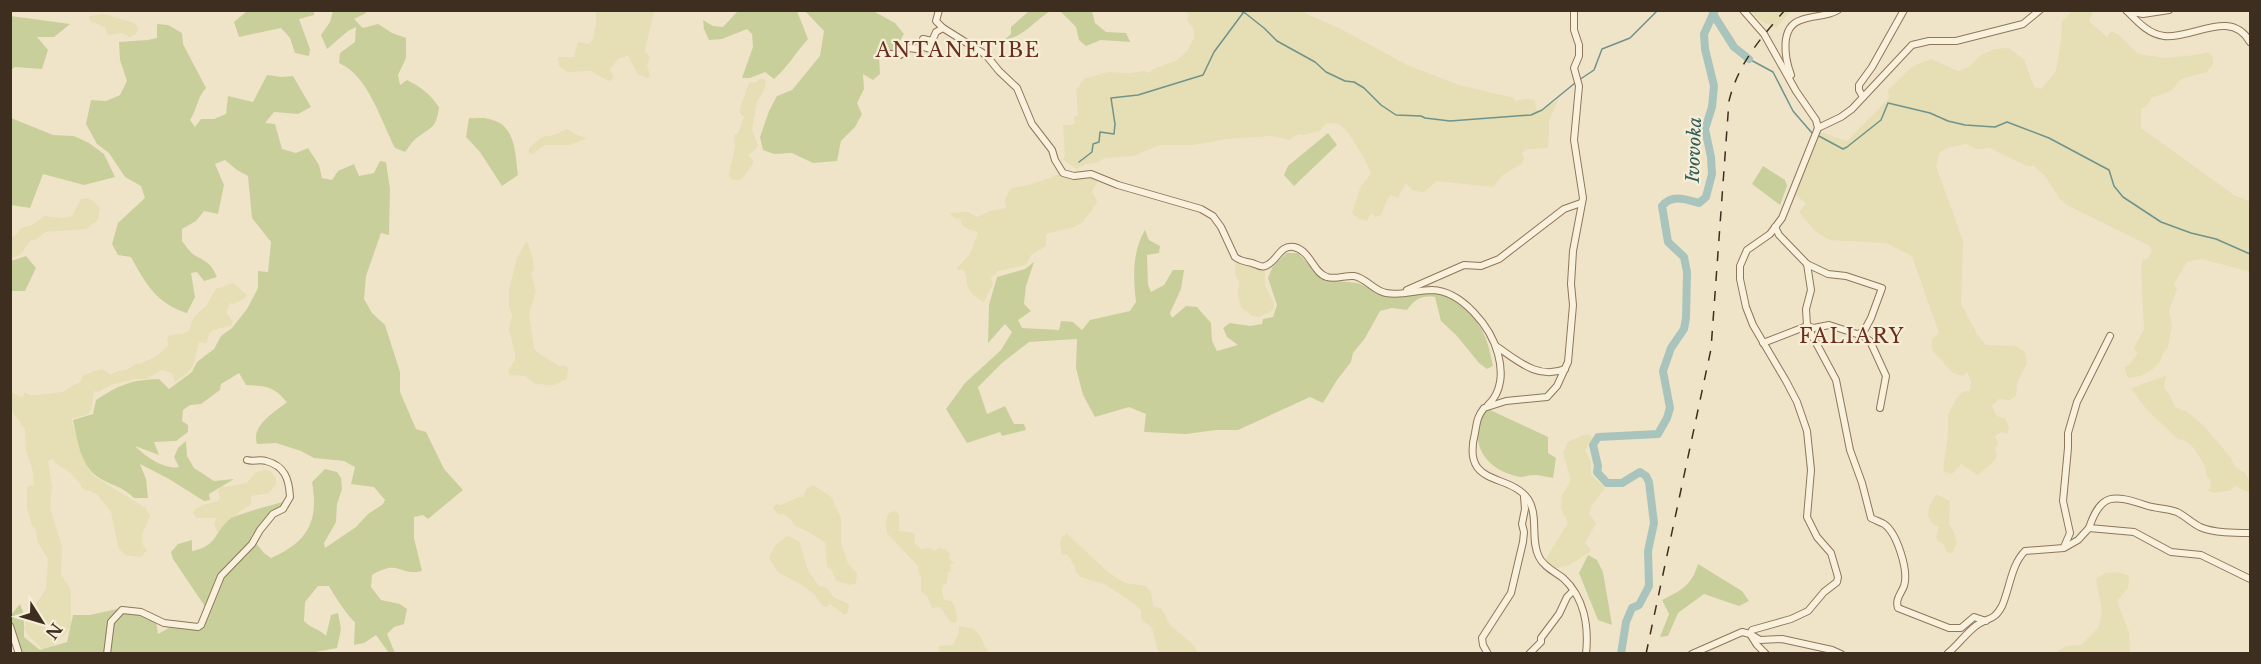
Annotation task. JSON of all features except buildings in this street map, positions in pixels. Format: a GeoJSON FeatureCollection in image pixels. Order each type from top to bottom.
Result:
{"type":"FeatureCollection","features":[{"type":"Feature","properties":{"kind":"street"},"geometry":{"type":"LineString","coordinates":[[939,10],[936,21],[986,55],[1017,88],[1032,124],[1052,150],[1063,173],[1074,176],[1091,174],[1118,185],[1201,209],[1217,222],[1235,257],[1239,260],[1262,267],[1267,266],[1283,249],[1290,246],[1306,254],[1325,277],[1356,277],[1377,290],[1398,294],[1434,290],[1453,297],[1478,318],[1495,346],[1500,361],[1500,379],[1496,398],[1484,408],[1476,420],[1472,445],[1476,465],[1491,477],[1516,488],[1532,508],[1539,557],[1571,586],[1585,615],[1588,634],[1586,654]]}},
{"type":"Feature","properties":{"kind":"street"},"geometry":{"type":"LineString","coordinates":[[1488,405],[1547,397],[1557,386],[1570,353],[1573,251],[1583,198],[1574,140],[1579,86],[1575,76],[1579,45],[1574,30],[1574,10]]}},
{"type":"Feature","properties":{"kind":"street"},"geometry":{"type":"LineString","coordinates":[[1743,10],[1764,34],[1796,91],[1813,114],[1816,131],[1786,208],[1770,234],[1747,250],[1740,266],[1746,307],[1763,343],[1790,388],[1807,431],[1811,470],[1807,517],[1817,537],[1831,553],[1838,577],[1837,582],[1824,592],[1808,611],[1791,619],[1759,626],[1750,634]]}},
{"type":"Feature","properties":{"kind":"street"},"geometry":{"type":"LineString","coordinates":[[1796,91],[1785,50],[1789,29],[1799,20],[1838,10]]}},
{"type":"Feature","properties":{"kind":"street"},"geometry":{"type":"LineString","coordinates":[[1863,97],[1859,85],[1872,67],[1904,10]]}},
{"type":"Feature","properties":{"kind":"street"},"geometry":{"type":"LineString","coordinates":[[1816,131],[1852,109],[1912,45],[1929,41],[1956,41],[2023,24],[2040,10]]}},
{"type":"Feature","properties":{"kind":"street"},"geometry":{"type":"LineString","coordinates":[[2126,10],[2143,14],[2169,10]]}},
{"type":"Feature","properties":{"kind":"street"},"geometry":{"type":"LineString","coordinates":[[2126,10],[2149,32],[2163,36],[2177,36],[2216,26],[2237,27],[2250,42]]}},
{"type":"Feature","properties":{"kind":"street"},"geometry":{"type":"LineString","coordinates":[[880,53],[900,55],[909,48],[916,49],[920,46],[930,49],[936,32],[943,27]]}},
{"type":"Feature","properties":{"kind":"street"},"geometry":{"type":"LineString","coordinates":[[923,39],[932,40]]}},
{"type":"Feature","properties":{"kind":"street"},"geometry":{"type":"LineString","coordinates":[[1813,114],[1829,122]]}},
{"type":"Feature","properties":{"kind":"street"},"geometry":{"type":"LineString","coordinates":[[1398,294],[1464,266],[1481,266],[1499,259],[1564,209],[1581,203]]}},
{"type":"Feature","properties":{"kind":"street"},"geometry":{"type":"LineString","coordinates":[[1775,226],[1779,235],[1807,264],[1828,274],[1846,276],[1882,288],[1869,324],[1864,332],[1857,334]]}},
{"type":"Feature","properties":{"kind":"street"},"geometry":{"type":"LineString","coordinates":[[1807,264],[1811,290],[1806,309],[1807,326],[1836,380],[1850,450],[1862,483],[1870,518],[1884,524],[1902,555],[1905,577],[1897,602],[1898,608],[1949,628],[1960,628],[1974,617],[1986,621]]}},
{"type":"Feature","properties":{"kind":"street"},"geometry":{"type":"LineString","coordinates":[[1763,343],[1807,326],[1814,328],[1828,325],[1857,334],[1870,341],[1886,376],[1880,408]]}},
{"type":"Feature","properties":{"kind":"street"},"geometry":{"type":"LineString","coordinates":[[2064,548],[2070,533],[2063,501],[2068,433],[2078,402],[2110,336]]}},
{"type":"Feature","properties":{"kind":"street"},"geometry":{"type":"LineString","coordinates":[[1495,346],[1538,372],[1555,373],[1565,369]]}},
{"type":"Feature","properties":{"kind":"street"},"geometry":{"type":"LineString","coordinates":[[107,654],[111,622],[122,610],[141,612],[164,623],[198,627],[201,625],[221,576],[252,544],[273,514],[283,509],[290,497],[288,478],[284,471],[266,461],[246,460]]}},
{"type":"Feature","properties":{"kind":"street"},"geometry":{"type":"LineString","coordinates":[[1488,654],[1482,638],[1511,593],[1523,542],[1522,524],[1526,502],[1523,494]]}},
{"type":"Feature","properties":{"kind":"street"},"geometry":{"type":"LineString","coordinates":[[1947,654],[1977,625],[1994,618],[2003,604],[2017,563],[2025,551],[2064,548],[2072,545],[2089,528],[2095,512],[2105,501],[2115,498],[2129,499],[2179,513],[2203,528],[2231,533],[2250,533]]}},
{"type":"Feature","properties":{"kind":"street"},"geometry":{"type":"LineString","coordinates":[[2089,528],[2134,532],[2171,552],[2201,555],[2250,579]]}},
{"type":"Feature","properties":{"kind":"street"},"geometry":{"type":"LineString","coordinates":[[1528,654],[1541,642],[1541,638],[1573,591]]}},
{"type":"Feature","properties":{"kind":"street"},"geometry":{"type":"LineString","coordinates":[[10,626],[19,654]]}},
{"type":"Feature","properties":{"kind":"street"},"geometry":{"type":"LineString","coordinates":[[1692,654],[1742,632],[1760,640],[1782,639],[1841,654]]}},
{"type":"Feature","properties":{"kind":"street"},"geometry":{"type":"LineString","coordinates":[[1750,634],[1766,654]]}},
{"type":"Feature","properties":{"kind":"street"},"geometry":{"type":"LineString","coordinates":[[1480,654],[1483,645]]}},
{"type":"Feature","properties":{"kind":"shaded area"},"geometry":{"type":"Polygon","coordinates":[[[596,11],[654,11],[645,51],[650,57],[647,64],[650,76],[647,78],[638,74],[628,56],[619,58],[610,69],[614,78],[609,81],[590,71],[568,72],[559,66],[558,57],[574,57],[578,42],[589,44],[593,39],[596,11]]]}},
{"type":"Feature","properties":{"kind":"shaded area"},"geometry":{"type":"Polygon","coordinates":[[[1184,11],[1300,11],[1341,29],[1407,65],[1459,85],[1514,98],[1515,101],[1535,100],[1536,109],[1539,112],[1559,99],[1549,121],[1548,148],[1526,149],[1522,153],[1524,158],[1521,164],[1503,175],[1493,187],[1437,181],[1424,192],[1413,191],[1406,183],[1398,198],[1391,195],[1388,198],[1381,215],[1376,217],[1371,213],[1367,221],[1359,219],[1352,213],[1361,186],[1371,174],[1347,131],[1339,124],[1327,123],[1319,131],[1299,134],[1289,140],[1271,136],[1227,139],[1193,145],[1160,145],[1133,156],[1105,158],[1077,169],[1063,160],[1065,155],[1063,125],[1075,123],[1074,117],[1078,115],[1076,90],[1084,79],[1108,72],[1144,71],[1149,73],[1153,69],[1176,61],[1187,51],[1194,38],[1194,30],[1187,20],[1189,14],[1184,11]]]}},
{"type":"Feature","properties":{"kind":"shaded area"},"geometry":{"type":"Polygon","coordinates":[[[1751,11],[1791,11],[1776,28],[1759,20],[1751,11]]]}},
{"type":"Feature","properties":{"kind":"shaded area"},"geometry":{"type":"Polygon","coordinates":[[[2072,11],[2093,11],[2089,21],[2107,37],[2111,31],[2118,34],[2138,54],[2165,58],[2208,52],[2213,58],[2213,64],[2207,72],[2181,79],[2172,90],[2152,98],[2141,109],[2141,128],[2234,195],[2250,202],[2250,272],[2202,259],[2187,262],[2174,284],[2177,289],[2169,310],[2172,326],[2168,347],[2160,362],[2152,370],[2141,376],[2128,378],[2124,367],[2130,364],[2138,353],[2134,348],[2144,329],[2141,266],[2143,260],[2148,258],[2152,251],[2150,246],[2067,205],[2060,199],[2045,176],[2034,166],[2027,166],[1989,148],[1976,149],[1966,144],[1940,152],[1936,166],[1963,241],[1961,304],[1977,334],[1986,345],[2015,346],[2025,352],[2027,363],[2017,383],[2016,396],[2010,400],[1999,399],[1992,406],[1997,416],[2005,419],[2009,427],[2007,434],[2001,432],[1995,436],[1998,443],[1995,460],[1978,475],[1961,464],[1952,474],[1943,471],[1948,415],[1956,399],[1964,391],[1970,391],[1971,381],[1967,372],[1963,376],[1953,373],[1932,350],[1932,339],[1939,333],[1912,256],[1886,243],[1830,240],[1816,232],[1799,212],[1806,203],[1794,194],[1815,141],[1821,132],[1847,141],[1889,98],[1888,90],[1913,66],[1931,59],[1958,71],[1969,67],[1981,55],[1994,49],[2008,48],[2024,59],[2034,87],[2041,89],[2056,71],[2062,22],[2072,11]]]}},
{"type":"Feature","properties":{"kind":"shaded area"},"geometry":{"type":"Polygon","coordinates":[[[104,14],[134,23],[138,29],[136,34],[130,37],[122,33],[108,35],[105,27],[91,21],[89,16],[104,14]]]}},
{"type":"Feature","properties":{"kind":"shaded area"},"geometry":{"type":"Polygon","coordinates":[[[759,79],[764,79],[766,82],[763,93],[757,101],[752,130],[758,145],[748,155],[754,161],[741,180],[732,180],[729,175],[735,147],[734,134],[737,135],[744,117],[740,113],[740,108],[749,83],[757,82],[759,79]]]}},
{"type":"Feature","properties":{"kind":"shaded area"},"geometry":{"type":"Polygon","coordinates":[[[567,129],[587,138],[570,145],[545,145],[532,154],[529,153],[529,148],[542,137],[567,129]]]}},
{"type":"Feature","properties":{"kind":"shaded area"},"geometry":{"type":"Polygon","coordinates":[[[1060,174],[1095,177],[1097,183],[1092,191],[1097,202],[1091,211],[1083,222],[1074,227],[1046,234],[1046,246],[1031,255],[1026,265],[998,271],[991,278],[993,284],[984,302],[974,296],[968,288],[965,271],[956,269],[970,254],[978,232],[963,226],[960,219],[954,218],[950,213],[968,212],[977,217],[990,211],[1006,208],[1005,200],[1011,188],[1029,185],[1060,174]]]}},
{"type":"Feature","properties":{"kind":"shaded area"},"geometry":{"type":"Polygon","coordinates":[[[87,198],[100,208],[98,220],[86,229],[45,232],[37,239],[30,241],[20,255],[11,258],[11,238],[21,228],[32,225],[45,216],[64,218],[72,216],[81,199],[87,198]]]}},
{"type":"Feature","properties":{"kind":"shaded area"},"geometry":{"type":"Polygon","coordinates":[[[526,242],[533,259],[534,270],[531,273],[536,291],[529,314],[534,349],[559,366],[564,365],[568,368],[567,379],[553,385],[535,384],[525,376],[509,375],[508,371],[516,358],[509,330],[512,315],[509,306],[509,290],[517,258],[526,242]]]}},
{"type":"Feature","properties":{"kind":"shaded area"},"geometry":{"type":"Polygon","coordinates":[[[1236,261],[1265,270],[1265,286],[1274,303],[1273,310],[1259,317],[1252,316],[1241,307],[1238,295],[1239,281],[1235,274],[1236,261]]]}},
{"type":"Feature","properties":{"kind":"shaded area"},"geometry":{"type":"Polygon","coordinates":[[[233,283],[247,295],[234,304],[230,303],[226,312],[233,322],[231,326],[213,330],[206,343],[199,342],[193,366],[186,374],[175,382],[172,373],[162,370],[146,379],[135,379],[111,385],[98,392],[94,391],[91,411],[86,415],[71,419],[89,470],[95,477],[146,508],[150,516],[142,535],[143,545],[147,550],[141,557],[125,555],[121,551],[111,512],[97,494],[83,489],[68,471],[55,463],[53,459],[48,461],[52,487],[50,508],[62,547],[61,575],[71,590],[71,627],[50,649],[44,651],[24,629],[26,619],[46,589],[48,559],[37,541],[36,530],[31,523],[27,507],[27,487],[34,485],[33,472],[26,451],[25,430],[11,409],[11,392],[23,398],[24,392],[38,395],[62,392],[81,381],[82,376],[95,371],[102,369],[111,375],[157,356],[168,346],[167,338],[170,335],[189,331],[194,317],[206,306],[216,289],[233,283]]]}},
{"type":"Feature","properties":{"kind":"shaded area"},"geometry":{"type":"Polygon","coordinates":[[[2166,376],[2164,388],[2175,407],[2186,411],[2203,425],[2231,458],[2235,467],[2245,473],[2250,482],[2250,493],[2235,486],[2231,490],[2216,493],[2208,491],[2211,487],[2210,480],[2194,448],[2186,441],[2178,439],[2147,410],[2131,388],[2166,376]]]}},
{"type":"Feature","properties":{"kind":"shaded area"},"geometry":{"type":"Polygon","coordinates":[[[1584,435],[1590,435],[1592,439],[1585,450],[1591,463],[1591,475],[1605,488],[1592,505],[1589,514],[1596,523],[1585,543],[1591,550],[1590,552],[1569,565],[1555,569],[1545,560],[1568,523],[1561,508],[1562,496],[1571,480],[1563,453],[1568,442],[1584,435]]]}},
{"type":"Feature","properties":{"kind":"shaded area"},"geometry":{"type":"Polygon","coordinates":[[[270,471],[276,479],[276,484],[269,493],[251,496],[251,504],[238,513],[234,523],[226,532],[217,532],[214,523],[216,518],[196,518],[193,513],[195,509],[218,501],[220,498],[218,491],[221,486],[247,483],[256,472],[270,471]]]}},
{"type":"Feature","properties":{"kind":"shaded area"},"geometry":{"type":"Polygon","coordinates":[[[812,486],[831,497],[841,518],[841,543],[848,563],[857,574],[856,583],[851,585],[836,581],[827,566],[825,542],[795,526],[785,515],[778,514],[773,508],[776,504],[781,505],[803,497],[806,489],[812,486]]]}},
{"type":"Feature","properties":{"kind":"shaded area"},"geometry":{"type":"Polygon","coordinates":[[[1936,494],[1950,501],[1949,524],[1957,543],[1952,553],[1947,552],[1944,545],[1938,541],[1936,537],[1939,527],[1933,524],[1928,516],[1929,507],[1936,494]]]}},
{"type":"Feature","properties":{"kind":"shaded area"},"geometry":{"type":"Polygon","coordinates":[[[896,511],[899,515],[899,531],[914,533],[915,544],[921,549],[928,548],[935,551],[939,548],[945,549],[950,554],[949,558],[954,563],[950,565],[951,571],[948,572],[947,583],[943,585],[942,590],[944,600],[952,601],[956,610],[957,621],[954,623],[940,607],[932,608],[927,596],[921,591],[918,566],[887,533],[886,520],[889,513],[896,511]]]}},
{"type":"Feature","properties":{"kind":"shaded area"},"geometry":{"type":"Polygon","coordinates":[[[1067,534],[1108,572],[1125,583],[1146,586],[1151,592],[1153,606],[1162,609],[1170,625],[1192,644],[1198,653],[1160,653],[1152,628],[1141,619],[1141,610],[1106,585],[1081,577],[1075,571],[1067,554],[1062,555],[1060,542],[1067,534]]]}},
{"type":"Feature","properties":{"kind":"shaded area"},"geometry":{"type":"Polygon","coordinates":[[[787,536],[799,541],[808,571],[819,586],[827,588],[833,597],[849,604],[845,615],[830,604],[826,607],[822,605],[814,594],[802,585],[778,572],[769,558],[775,546],[787,536]]]}},
{"type":"Feature","properties":{"kind":"shaded area"},"geometry":{"type":"Polygon","coordinates":[[[2118,572],[2129,576],[2128,588],[2117,601],[2129,632],[2130,652],[2128,654],[2058,653],[2057,651],[2067,646],[2081,645],[2099,627],[2102,610],[2096,579],[2106,573],[2118,572]]]}},
{"type":"Feature","properties":{"kind":"shaded area"},"geometry":{"type":"Polygon","coordinates":[[[959,626],[974,629],[988,653],[939,653],[939,646],[953,645],[959,633],[959,626]]]}},
{"type":"Feature","properties":{"kind":"green space"},"geometry":{"type":"Polygon","coordinates":[[[247,11],[314,11],[314,15],[299,19],[310,49],[309,56],[295,53],[290,38],[281,28],[239,37],[234,22],[247,11]]]}},
{"type":"Feature","properties":{"kind":"green space"},"geometry":{"type":"Polygon","coordinates":[[[333,11],[365,11],[366,13],[354,19],[363,28],[378,24],[406,38],[406,58],[398,75],[400,85],[407,80],[421,88],[439,107],[437,119],[433,125],[414,140],[405,152],[395,148],[366,88],[349,69],[339,63],[340,53],[355,42],[356,27],[327,49],[321,35],[330,22],[333,11]]]}},
{"type":"Feature","properties":{"kind":"green space"},"geometry":{"type":"Polygon","coordinates":[[[797,11],[808,39],[774,79],[765,72],[750,78],[742,78],[753,47],[752,34],[747,29],[722,39],[709,40],[704,29],[703,20],[713,26],[723,27],[737,12],[797,11]]]}},
{"type":"Feature","properties":{"kind":"green space"},"geometry":{"type":"Polygon","coordinates":[[[805,11],[873,11],[895,23],[904,34],[895,49],[879,57],[880,74],[873,80],[863,74],[864,89],[857,103],[862,114],[855,127],[841,141],[837,161],[813,163],[792,153],[774,154],[763,150],[760,137],[777,96],[792,90],[820,56],[824,31],[805,11]]]}},
{"type":"Feature","properties":{"kind":"green space"},"geometry":{"type":"Polygon","coordinates":[[[1029,11],[1050,11],[1023,32],[1003,41],[1011,34],[1011,27],[1029,11]]]}},
{"type":"Feature","properties":{"kind":"green space"},"geometry":{"type":"Polygon","coordinates":[[[1060,11],[1092,11],[1095,23],[1106,32],[1126,33],[1130,42],[1101,40],[1086,46],[1079,40],[1076,27],[1060,11]]]}},
{"type":"Feature","properties":{"kind":"green space"},"geometry":{"type":"Polygon","coordinates":[[[11,16],[70,24],[54,37],[37,37],[48,50],[42,69],[15,67],[11,70],[11,16]]]}},
{"type":"Feature","properties":{"kind":"green space"},"geometry":{"type":"Polygon","coordinates":[[[157,24],[168,25],[182,33],[183,44],[206,88],[190,120],[195,127],[201,119],[214,119],[226,114],[228,96],[253,102],[267,75],[293,76],[311,107],[298,114],[274,112],[265,123],[275,124],[282,149],[296,153],[308,148],[319,165],[322,178],[332,180],[338,171],[354,164],[359,176],[374,173],[380,161],[386,162],[390,189],[389,235],[381,233],[366,276],[364,299],[372,313],[385,325],[400,372],[400,392],[416,429],[426,432],[444,469],[463,490],[428,519],[423,515],[414,517],[414,538],[422,571],[409,572],[389,568],[372,575],[371,587],[381,600],[400,604],[407,609],[404,624],[394,627],[387,634],[395,653],[389,653],[376,635],[364,643],[354,645],[355,622],[329,586],[318,586],[305,602],[304,621],[326,636],[331,615],[338,613],[341,629],[337,648],[310,653],[20,653],[11,615],[20,604],[24,615],[24,637],[40,650],[67,642],[73,615],[90,615],[126,607],[146,612],[156,620],[158,634],[169,628],[206,623],[204,605],[173,559],[171,552],[178,544],[192,540],[192,551],[207,546],[230,519],[288,501],[282,508],[267,516],[251,537],[271,558],[284,552],[294,545],[308,529],[314,508],[312,482],[325,469],[337,472],[341,478],[342,489],[337,504],[336,522],[324,543],[325,548],[356,527],[385,500],[374,487],[351,484],[355,467],[344,461],[314,458],[276,443],[257,444],[256,437],[260,425],[287,402],[269,388],[246,385],[239,373],[221,384],[220,390],[201,404],[190,405],[183,410],[182,421],[188,425],[188,432],[176,441],[154,442],[159,455],[135,446],[149,458],[161,464],[179,467],[174,457],[178,448],[186,441],[187,456],[194,468],[214,481],[234,479],[209,494],[210,500],[204,501],[140,464],[146,479],[148,498],[134,498],[94,474],[84,461],[73,420],[93,414],[96,400],[120,387],[141,380],[159,379],[169,389],[192,372],[197,362],[214,349],[221,336],[232,328],[247,309],[258,288],[258,271],[268,272],[271,242],[252,218],[248,176],[225,160],[215,164],[224,185],[218,214],[204,211],[196,221],[182,229],[182,241],[192,253],[211,266],[217,277],[204,281],[197,272],[191,273],[195,297],[187,313],[160,298],[147,284],[131,257],[118,255],[112,244],[118,223],[145,198],[141,186],[125,177],[109,153],[97,144],[86,124],[91,100],[106,101],[120,95],[127,81],[120,60],[119,42],[157,38],[157,24]]]}},
{"type":"Feature","properties":{"kind":"green space"},"geometry":{"type":"Polygon","coordinates":[[[11,118],[53,135],[74,136],[89,143],[104,154],[115,177],[84,185],[43,174],[30,208],[11,205],[11,118]]]}},
{"type":"Feature","properties":{"kind":"green space"},"geometry":{"type":"Polygon","coordinates":[[[469,118],[486,118],[498,122],[509,133],[515,149],[518,175],[502,186],[480,152],[466,137],[469,118]]]}},
{"type":"Feature","properties":{"kind":"green space"},"geometry":{"type":"Polygon","coordinates":[[[1328,133],[1337,145],[1294,186],[1284,175],[1288,166],[1328,133]]]}},
{"type":"Feature","properties":{"kind":"green space"},"geometry":{"type":"Polygon","coordinates":[[[1763,166],[1785,180],[1787,186],[1780,205],[1752,184],[1763,166]]]}},
{"type":"Feature","properties":{"kind":"green space"},"geometry":{"type":"Polygon","coordinates":[[[1145,230],[1149,240],[1160,246],[1159,253],[1147,255],[1148,285],[1151,292],[1164,285],[1173,270],[1184,270],[1181,289],[1170,313],[1172,318],[1186,306],[1197,307],[1211,323],[1212,341],[1217,351],[1238,345],[1227,337],[1223,328],[1230,323],[1250,326],[1262,324],[1263,319],[1273,317],[1277,305],[1268,278],[1272,268],[1286,253],[1298,253],[1320,276],[1327,280],[1358,283],[1382,294],[1402,295],[1429,285],[1457,302],[1478,323],[1486,338],[1493,366],[1487,369],[1479,363],[1457,336],[1441,321],[1435,297],[1423,297],[1407,310],[1392,308],[1380,311],[1365,338],[1353,353],[1351,362],[1323,403],[1310,397],[1238,430],[1186,434],[1144,432],[1146,414],[1129,407],[1095,417],[1083,395],[1076,368],[1077,339],[1029,342],[1002,363],[978,387],[987,414],[1005,406],[1014,424],[1024,424],[1026,430],[1002,436],[1000,432],[967,443],[946,409],[965,383],[1001,350],[1012,332],[1005,324],[988,343],[989,305],[997,277],[1025,269],[1034,262],[1026,286],[1024,304],[1031,311],[1018,320],[1022,328],[1059,330],[1061,321],[1073,322],[1082,330],[1090,320],[1130,311],[1136,302],[1134,265],[1145,230]]]}},
{"type":"Feature","properties":{"kind":"green space"},"geometry":{"type":"Polygon","coordinates":[[[26,256],[36,268],[25,291],[11,291],[11,261],[26,256]]]}},
{"type":"Feature","properties":{"kind":"green space"},"geometry":{"type":"Polygon","coordinates":[[[1486,408],[1548,437],[1548,453],[1556,458],[1553,478],[1534,475],[1520,477],[1497,468],[1488,461],[1478,442],[1480,420],[1486,408]]]}},
{"type":"Feature","properties":{"kind":"green space"},"geometry":{"type":"Polygon","coordinates":[[[1588,555],[1597,560],[1603,572],[1612,625],[1598,620],[1579,573],[1588,555]]]}},
{"type":"Feature","properties":{"kind":"green space"},"geometry":{"type":"Polygon","coordinates":[[[1698,564],[1742,591],[1749,601],[1739,606],[1704,594],[1678,613],[1668,636],[1660,637],[1669,614],[1662,600],[1689,582],[1698,564]]]}},
{"type":"Feature","properties":{"kind":"waterway"},"geometry":{"type":"LineString","coordinates":[[1238,10],[1264,28],[1277,41],[1315,62],[1326,72],[1364,88],[1381,105],[1396,115],[1450,121],[1531,115],[1542,110],[1575,83]]}},
{"type":"Feature","properties":{"kind":"waterway"},"geometry":{"type":"LineString","coordinates":[[1579,80],[1594,70],[1602,49],[1630,38],[1658,10]]}},
{"type":"Feature","properties":{"kind":"waterway","name":"Ivovoka"},"geometry":{"type":"LineString","coordinates":[[1621,654],[1626,622],[1632,608],[1639,605],[1649,586],[1648,551],[1654,523],[1649,482],[1640,472],[1622,483],[1607,483],[1597,472],[1598,466],[1593,445],[1598,437],[1658,434],[1670,408],[1663,371],[1671,348],[1684,329],[1687,272],[1684,257],[1668,242],[1662,206],[1674,199],[1699,203],[1706,197],[1712,174],[1705,129],[1712,107],[1714,86],[1705,49],[1704,34],[1715,10]]}},
{"type":"Feature","properties":{"kind":"waterway"},"geometry":{"type":"LineString","coordinates":[[1079,162],[1092,152],[1093,144],[1099,142],[1100,132],[1114,134],[1115,124],[1111,98],[1138,95],[1203,75],[1214,52],[1243,13]]}},
{"type":"Feature","properties":{"kind":"waterway"},"geometry":{"type":"LineString","coordinates":[[1713,14],[1734,47],[1749,59]]}},
{"type":"Feature","properties":{"kind":"waterway"},"geometry":{"type":"LineString","coordinates":[[1749,59],[1773,72],[1793,111],[1812,133]]}},
{"type":"Feature","properties":{"kind":"waterway"},"geometry":{"type":"LineString","coordinates":[[1817,135],[1843,149],[1881,120],[1888,103],[1930,113],[1965,125],[1995,127],[2007,122],[2049,138],[2109,170],[2114,186],[2123,197],[2161,222],[2216,239],[2250,254]]}},
{"type":"Feature","properties":{"kind":"railway"},"geometry":{"type":"LineString","coordinates":[[1646,654],[1711,349],[1729,101],[1744,64],[1785,10]]}},
{"type":"Feature","properties":{"kind":"district","name":"ANTANETIBE"},"geometry":{"type":"Point","coordinates":[958,50]}},
{"type":"Feature","properties":{"kind":"district","name":"FALIARY"},"geometry":{"type":"Point","coordinates":[1852,336]}}]}
